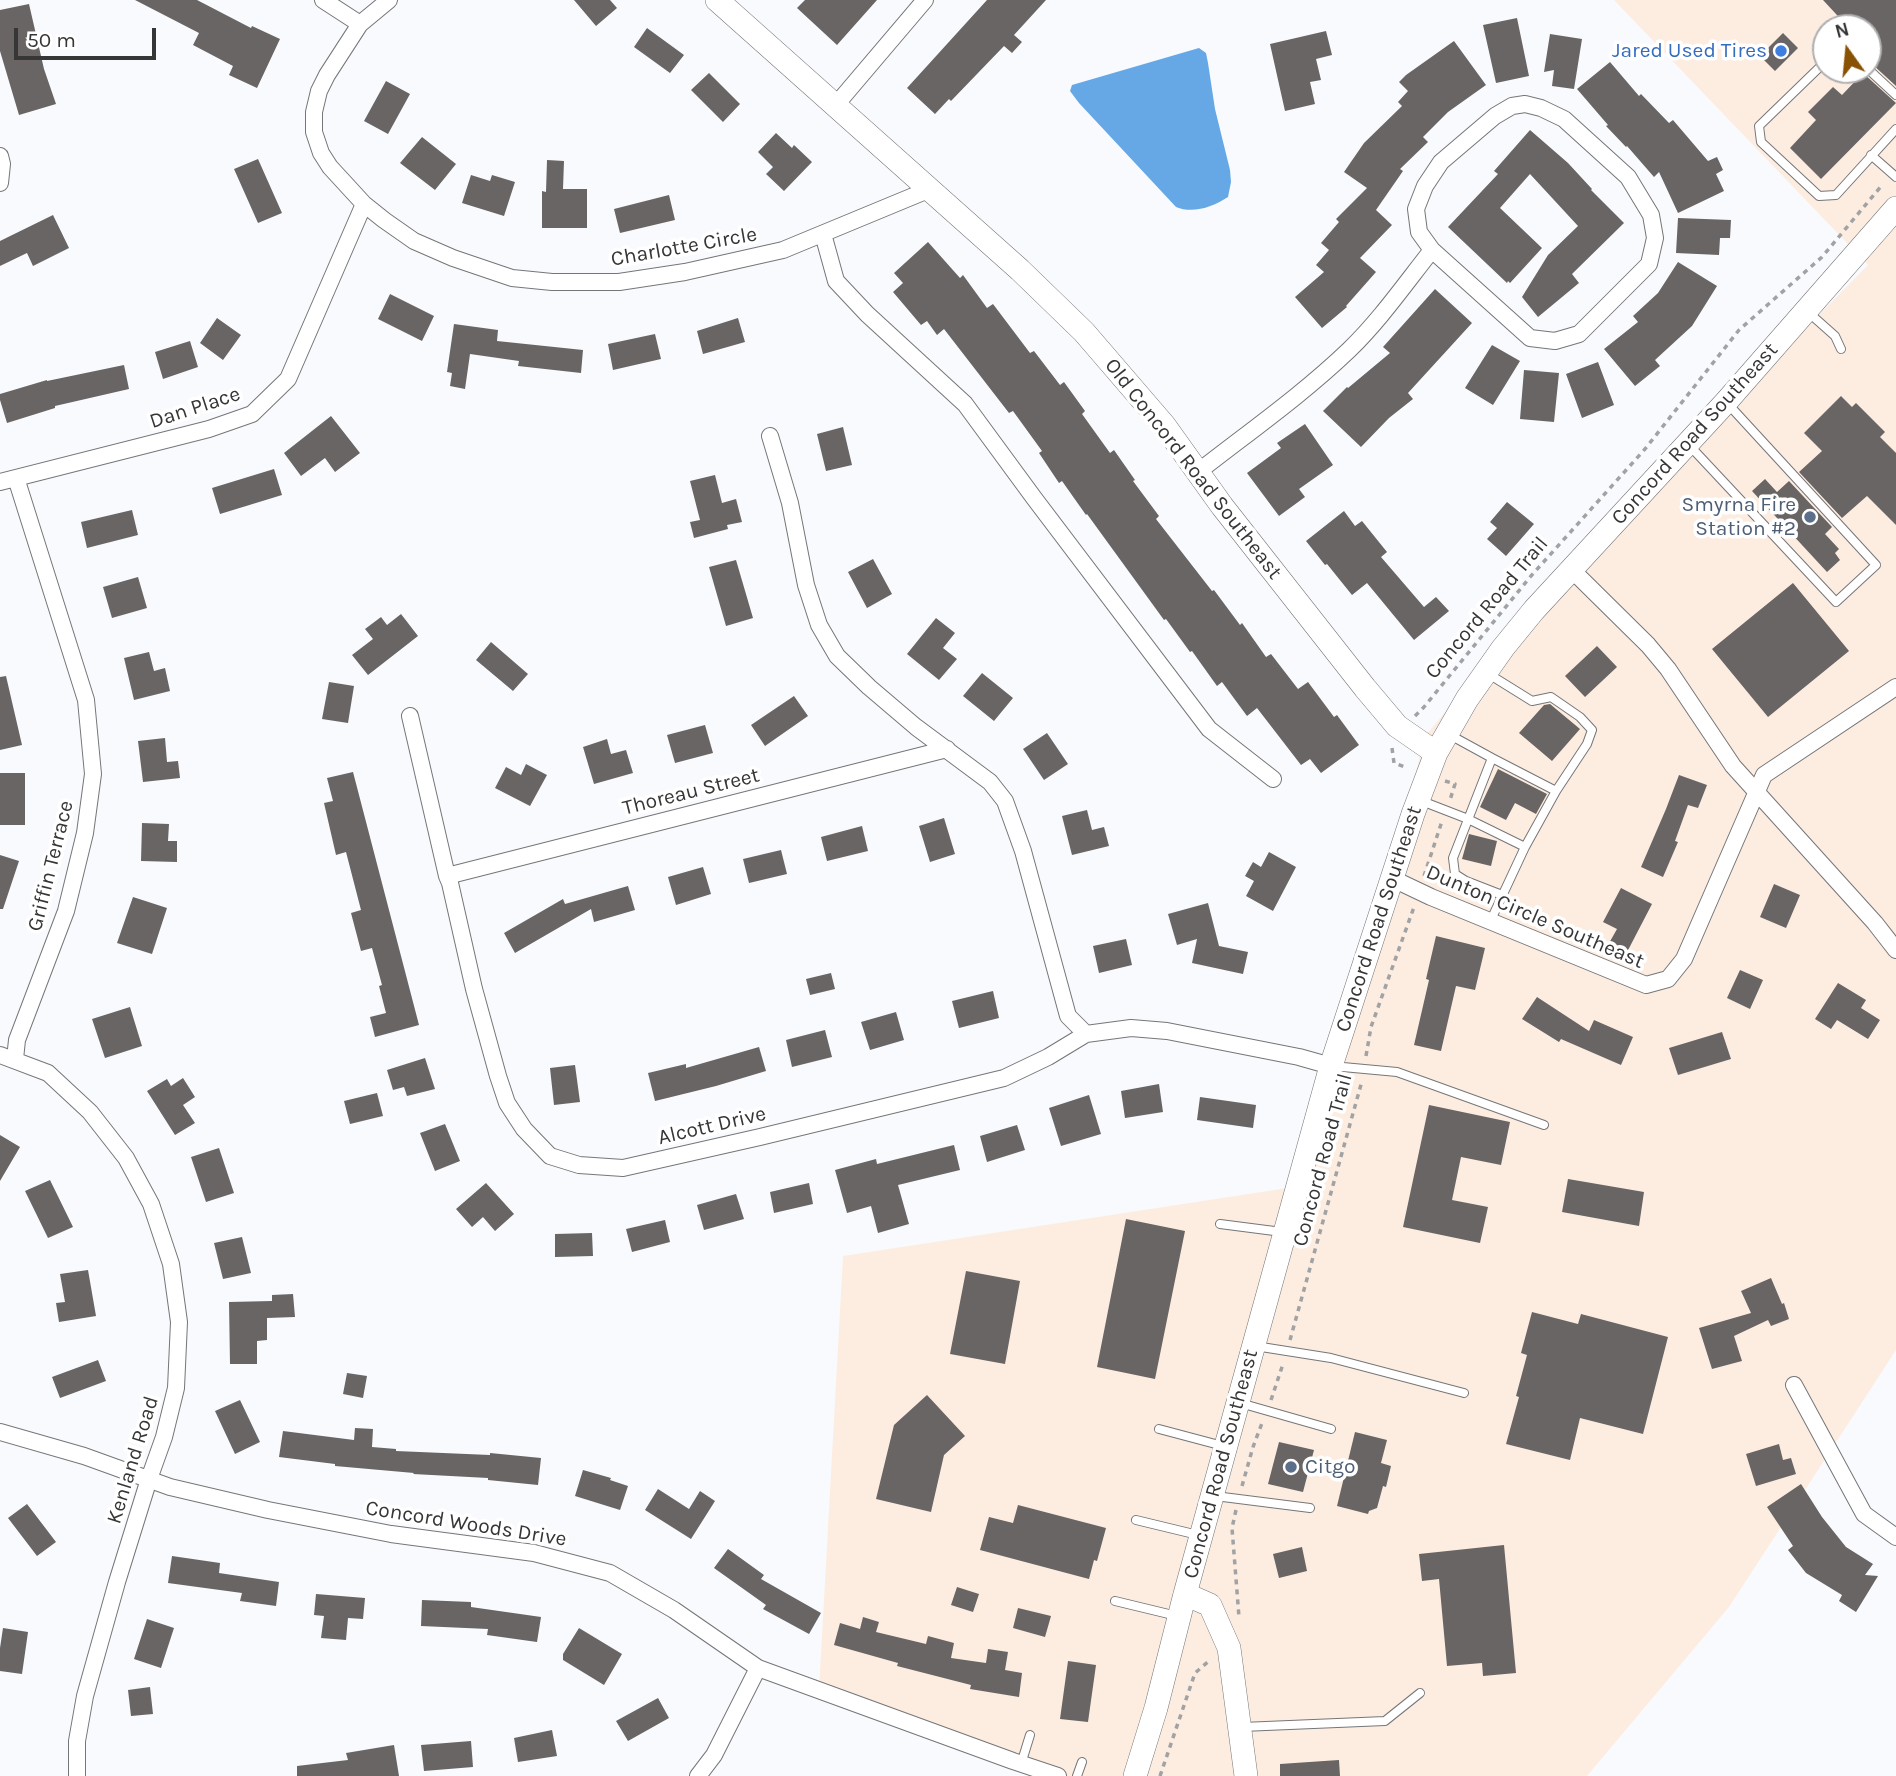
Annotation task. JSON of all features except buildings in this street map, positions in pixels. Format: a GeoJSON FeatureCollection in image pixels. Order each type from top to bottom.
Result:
{"type":"FeatureCollection","features":[{"type":"Feature","properties":{"kind":"street"},"geometry":{"type":"LineString","coordinates":[[323,0],[360,24]]}},
{"type":"Feature","properties":{"kind":"street","name":"Charlotte Circle"},"geometry":{"type":"LineString","coordinates":[[388,0],[360,24],[318,91],[314,132],[321,153],[330,167],[364,204],[414,241],[453,258],[512,278],[552,282],[620,282],[685,272],[783,250],[928,190]]}},
{"type":"Feature","properties":{"kind":"street","name":"Old Concord Road Southeast"},"geometry":{"type":"LineString","coordinates":[[717,0],[1010,261],[1084,331],[1164,425],[1365,688],[1401,728],[1442,743]]}},
{"type":"Feature","properties":{"kind":"street"},"geometry":{"type":"LineString","coordinates":[[835,106],[925,0]]}},
{"type":"Feature","properties":{"kind":"street"},"geometry":{"type":"LineString","coordinates":[[1525,104],[1564,119],[1628,177],[1651,215],[1655,238],[1649,264],[1579,334],[1555,341],[1530,338],[1432,250],[1419,232],[1416,209],[1424,186],[1441,162],[1495,116],[1512,106],[1525,104]]}},
{"type":"Feature","properties":{"kind":"street"},"geometry":{"type":"LineString","coordinates":[[0,156],[0,183]]}},
{"type":"Feature","properties":{"kind":"street","name":"Dan Place"},"geometry":{"type":"LineString","coordinates":[[0,482],[209,429],[252,414],[288,379],[364,204]]}},
{"type":"Feature","properties":{"kind":"street","name":"Concord Road Southeast"},"geometry":{"type":"LineString","coordinates":[[1135,1776],[1153,1719],[1331,1066],[1418,799],[1442,743],[1467,699],[1503,648],[1571,569],[1726,402],[1896,208]]}},
{"type":"Feature","properties":{"kind":"street"},"geometry":{"type":"LineString","coordinates":[[823,234],[836,281],[867,314],[965,404],[1209,729],[1273,779]]}},
{"type":"Feature","properties":{"kind":"street"},"geometry":{"type":"LineString","coordinates":[[1198,472],[1303,390],[1349,350],[1379,318],[1432,250]]}},
{"type":"Feature","properties":{"kind":"street"},"geometry":{"type":"LineString","coordinates":[[770,436],[790,503],[806,585],[818,625],[837,656],[878,695],[990,782],[1005,801],[1023,851],[1068,1016],[1086,1034]]}},
{"type":"Feature","properties":{"kind":"street","name":"Griffin Terrace"},"geometry":{"type":"LineString","coordinates":[[8,1057],[66,911],[85,833],[93,774],[86,700],[16,478]]}},
{"type":"Feature","properties":{"kind":"street"},"geometry":{"type":"LineString","coordinates":[[1571,569],[1648,645],[1668,669],[1733,766],[1875,923],[1896,950]]}},
{"type":"Feature","properties":{"kind":"street","name":"Dunton Circle Southeast"},"geometry":{"type":"LineString","coordinates":[[1391,878],[1490,922],[1646,985],[1668,979],[1684,960],[1764,775],[1896,687]]}},
{"type":"Feature","properties":{"kind":"street","name":"Alcott Drive"},"geometry":{"type":"LineString","coordinates":[[410,716],[474,989],[498,1076],[507,1103],[524,1129],[550,1156],[579,1165],[623,1168],[1004,1078],[1048,1057],[1086,1034],[1131,1028],[1167,1031],[1299,1057],[1331,1066]]}},
{"type":"Feature","properties":{"kind":"street","name":"Thoreau Street"},"geometry":{"type":"LineString","coordinates":[[447,876],[947,749]]}},
{"type":"Feature","properties":{"kind":"street","name":"Kenland Road"},"geometry":{"type":"LineString","coordinates":[[8,1057],[48,1073],[90,1112],[126,1158],[151,1203],[171,1264],[179,1322],[176,1388],[164,1437],[117,1582],[85,1696],[77,1741],[77,1776]]}},
{"type":"Feature","properties":{"kind":"street"},"geometry":{"type":"LineString","coordinates":[[1794,1385],[1864,1514],[1896,1537]]}},
{"type":"Feature","properties":{"kind":"street","name":"Concord Woods Drive"},"geometry":{"type":"LineString","coordinates":[[0,1433],[84,1456],[170,1487],[268,1510],[391,1534],[534,1553],[610,1573],[674,1609],[758,1668],[1058,1776]]}},
{"type":"Feature","properties":{"kind":"street"},"geometry":{"type":"LineString","coordinates":[[1185,1594],[1210,1605],[1229,1648],[1246,1776]]}},
{"type":"Feature","properties":{"kind":"street"},"geometry":{"type":"LineString","coordinates":[[698,1776],[714,1755],[758,1668]]}},
{"type":"Feature","properties":{"kind":"lane"},"geometry":{"type":"LineString","coordinates":[[1812,75],[1759,126],[1761,142],[1819,196],[1836,195],[1896,129]]}},
{"type":"Feature","properties":{"kind":"lane"},"geometry":{"type":"LineString","coordinates":[[1882,82],[1896,95]]}},
{"type":"Feature","properties":{"kind":"lane"},"geometry":{"type":"LineString","coordinates":[[1871,155],[1894,176]]}},
{"type":"Feature","properties":{"kind":"lane"},"geometry":{"type":"LineString","coordinates":[[1806,311],[1835,336],[1841,349]]}},
{"type":"Feature","properties":{"kind":"lane"},"geometry":{"type":"LineString","coordinates":[[1687,443],[1836,602],[1876,565],[1726,402]]}},
{"type":"Feature","properties":{"kind":"lane"},"geometry":{"type":"LineString","coordinates":[[1486,672],[1532,701],[1551,697],[1580,717],[1592,730],[1587,744],[1556,791],[1525,847],[1490,922]]}},
{"type":"Feature","properties":{"kind":"lane"},"geometry":{"type":"LineString","coordinates":[[1442,743],[1492,758],[1556,791]]}},
{"type":"Feature","properties":{"kind":"lane"},"geometry":{"type":"LineString","coordinates":[[1492,758],[1453,858],[1455,874],[1502,895]]}},
{"type":"Feature","properties":{"kind":"lane"},"geometry":{"type":"LineString","coordinates":[[1418,799],[1468,819],[1525,847]]}},
{"type":"Feature","properties":{"kind":"lane"},"geometry":{"type":"LineString","coordinates":[[1331,1066],[1396,1072],[1544,1125]]}},
{"type":"Feature","properties":{"kind":"lane"},"geometry":{"type":"LineString","coordinates":[[1220,1224],[1285,1232]]}},
{"type":"Feature","properties":{"kind":"lane"},"geometry":{"type":"LineString","coordinates":[[1254,1346],[1331,1358],[1464,1393]]}},
{"type":"Feature","properties":{"kind":"lane"},"geometry":{"type":"LineString","coordinates":[[1238,1403],[1331,1429]]}},
{"type":"Feature","properties":{"kind":"lane"},"geometry":{"type":"LineString","coordinates":[[1158,1429],[1226,1447]]}},
{"type":"Feature","properties":{"kind":"lane"},"geometry":{"type":"LineString","coordinates":[[1212,1496],[1310,1508]]}},
{"type":"Feature","properties":{"kind":"lane"},"geometry":{"type":"LineString","coordinates":[[1136,1520],[1201,1536]]}},
{"type":"Feature","properties":{"kind":"lane"},"geometry":{"type":"LineString","coordinates":[[1115,1601],[1180,1617]]}},
{"type":"Feature","properties":{"kind":"lane"},"geometry":{"type":"LineString","coordinates":[[1239,1727],[1385,1721],[1420,1693]]}},
{"type":"Feature","properties":{"kind":"lane"},"geometry":{"type":"LineString","coordinates":[[1021,1764],[1030,1735]]}},
{"type":"Feature","properties":{"kind":"lane"},"geometry":{"type":"LineString","coordinates":[[1077,1776],[1082,1762]]}},
{"type":"Feature","properties":{"kind":"path","name":"Concord Road Trail"},"geometry":{"type":"LineString","coordinates":[[1239,1623],[1232,1528],[1239,1499],[1253,1447],[1287,1351],[1359,1094],[1371,1027],[1455,784],[1394,763],[1390,738],[1424,707],[1531,576],[1645,449],[1739,330],[1822,257],[1894,176]]}},
{"type":"Feature","properties":{"kind":"path"},"geometry":{"type":"LineString","coordinates":[[1160,1776],[1195,1673],[1215,1656],[1230,1652]]}},
{"type":"Feature","properties":{"kind":"shaded area"},"geometry":{"type":"Polygon","coordinates":[[[1614,0],[1896,0],[1896,1350],[1729,1607],[1587,1776],[1041,1776],[819,1690],[843,1256],[1307,1185],[1425,736],[1558,579],[1868,265],[1614,0]]]}},
{"type":"Feature","properties":{"kind":"water"},"geometry":{"type":"Polygon","coordinates":[[[1199,48],[1206,53],[1231,182],[1228,197],[1216,204],[1189,210],[1176,207],[1070,91],[1072,85],[1199,48]]]}},
{"type":"Feature","properties":{"kind":"place","name":"Jared Used Tires"},"geometry":{"type":"Point","coordinates":[1781,51]}},
{"type":"Feature","properties":{"kind":"place","name":"Smyrna Fire Station #2"},"geometry":{"type":"Point","coordinates":[1810,517]}},
{"type":"Feature","properties":{"kind":"place","name":"Citgo"},"geometry":{"type":"Point","coordinates":[1291,1467]}}]}
